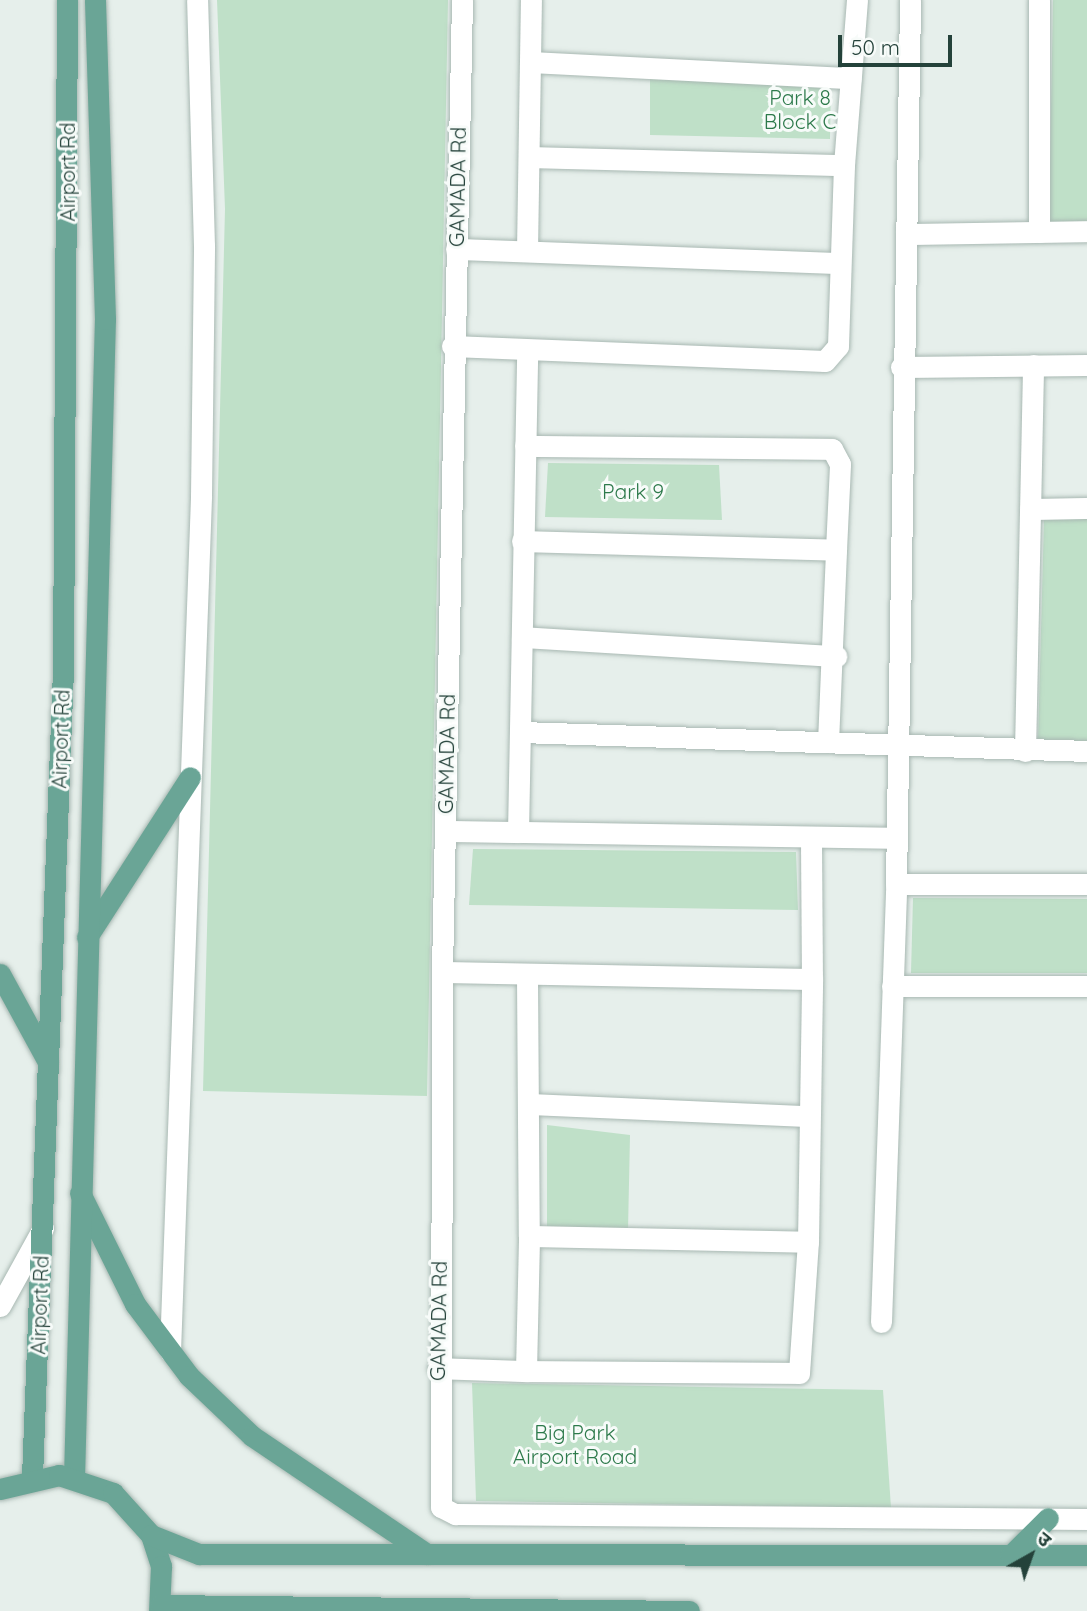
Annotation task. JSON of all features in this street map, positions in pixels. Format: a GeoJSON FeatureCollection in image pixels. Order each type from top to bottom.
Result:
{"type":"FeatureCollection","features":[{"type":"Feature","properties":{"kind":"main road","name":"Airport Rd"},"geometry":{"type":"LineString","coordinates":[[32,1477],[49,1064],[66,486],[67,0]]}},
{"type":"Feature","properties":{"kind":"main road"},"geometry":{"type":"LineString","coordinates":[[74,1478],[78,1189],[105,318],[95,0]]}},
{"type":"Feature","properties":{"kind":"main road"},"geometry":{"type":"LineString","coordinates":[[86,938],[190,777]]}},
{"type":"Feature","properties":{"kind":"main road"},"geometry":{"type":"LineString","coordinates":[[0,974],[49,1064]]}},
{"type":"Feature","properties":{"kind":"main road"},"geometry":{"type":"LineString","coordinates":[[78,1189],[135,1304],[170,1351],[252,1437],[427,1554]]}},
{"type":"Feature","properties":{"kind":"main road"},"geometry":{"type":"LineString","coordinates":[[0,1489],[32,1477],[74,1478],[113,1493],[151,1535],[161,1566],[160,1608],[689,1611]]}},
{"type":"Feature","properties":{"kind":"main road"},"geometry":{"type":"LineString","coordinates":[[1011,1555],[1048,1518]]}},
{"type":"Feature","properties":{"kind":"main road"},"geometry":{"type":"LineString","coordinates":[[151,1535],[200,1554],[1087,1555]]}},
{"type":"Feature","properties":{"kind":"street"},"geometry":{"type":"LineString","coordinates":[[170,1351],[190,777],[204,246],[197,0]]}},
{"type":"Feature","properties":{"kind":"street","name":"GAMADA Rd"},"geometry":{"type":"LineString","coordinates":[[461,0],[452,346],[442,972],[438,1368],[441,1507],[455,1514],[1048,1518]]}},
{"type":"Feature","properties":{"kind":"street"},"geometry":{"type":"LineString","coordinates":[[527,251],[531,0]]}},
{"type":"Feature","properties":{"kind":"street"},"geometry":{"type":"LineString","coordinates":[[452,346],[825,361],[838,346],[844,165],[857,0]]}},
{"type":"Feature","properties":{"kind":"street"},"geometry":{"type":"LineString","coordinates":[[881,1322],[896,884],[893,747],[910,0]]}},
{"type":"Feature","properties":{"kind":"street"},"geometry":{"type":"LineString","coordinates":[[1038,232],[1040,0]]}},
{"type":"Feature","properties":{"kind":"street"},"geometry":{"type":"LineString","coordinates":[[531,62],[851,78]]}},
{"type":"Feature","properties":{"kind":"street"},"geometry":{"type":"LineString","coordinates":[[529,157],[844,165]]}},
{"type":"Feature","properties":{"kind":"street"},"geometry":{"type":"LineString","coordinates":[[906,234],[1087,231]]}},
{"type":"Feature","properties":{"kind":"street"},"geometry":{"type":"LineString","coordinates":[[456,249],[839,263]]}},
{"type":"Feature","properties":{"kind":"street"},"geometry":{"type":"LineString","coordinates":[[519,832],[527,351]]}},
{"type":"Feature","properties":{"kind":"street"},"geometry":{"type":"LineString","coordinates":[[1025,751],[1033,365]]}},
{"type":"Feature","properties":{"kind":"street"},"geometry":{"type":"LineString","coordinates":[[901,367],[1087,365]]}},
{"type":"Feature","properties":{"kind":"street"},"geometry":{"type":"LineString","coordinates":[[526,446],[832,449],[840,464],[836,550],[836,656],[828,742]]}},
{"type":"Feature","properties":{"kind":"street"},"geometry":{"type":"LineString","coordinates":[[1030,509],[1087,508]]}},
{"type":"Feature","properties":{"kind":"street"},"geometry":{"type":"LineString","coordinates":[[522,541],[836,550]]}},
{"type":"Feature","properties":{"kind":"street"},"geometry":{"type":"LineString","coordinates":[[522,637],[836,656]]}},
{"type":"Feature","properties":{"kind":"street"},"geometry":{"type":"LineString","coordinates":[[521,732],[828,742],[893,747],[1087,751]]}},
{"type":"Feature","properties":{"kind":"street"},"geometry":{"type":"LineString","coordinates":[[446,831],[811,839],[895,838]]}},
{"type":"Feature","properties":{"kind":"street"},"geometry":{"type":"LineString","coordinates":[[438,1368],[799,1373],[808,1242],[811,839]]}},
{"type":"Feature","properties":{"kind":"street"},"geometry":{"type":"LineString","coordinates":[[896,884],[1087,884]]}},
{"type":"Feature","properties":{"kind":"street"},"geometry":{"type":"LineString","coordinates":[[442,972],[527,976],[812,979]]}},
{"type":"Feature","properties":{"kind":"street"},"geometry":{"type":"LineString","coordinates":[[526,1371],[529,1236],[527,976]]}},
{"type":"Feature","properties":{"kind":"street"},"geometry":{"type":"LineString","coordinates":[[892,986],[1087,986]]}},
{"type":"Feature","properties":{"kind":"street"},"geometry":{"type":"LineString","coordinates":[[529,1104],[808,1116]]}},
{"type":"Feature","properties":{"kind":"street"},"geometry":{"type":"LineString","coordinates":[[0,1307],[43,1228]]}},
{"type":"Feature","properties":{"kind":"street"},"geometry":{"type":"LineString","coordinates":[[529,1236],[808,1242]]}},
{"type":"Feature","properties":{"kind":"street"},"geometry":{"type":"LineString","coordinates":[[1048,1518],[1087,1519]]}},
{"type":"Feature","properties":{"kind":"green space"},"geometry":{"type":"Polygon","coordinates":[[[217,0],[448,0],[427,1096],[203,1091],[225,209],[217,0]]]}},
{"type":"Feature","properties":{"kind":"green space"},"geometry":{"type":"Polygon","coordinates":[[[1053,0],[1087,0],[1087,223],[1049,222],[1053,0]]]}},
{"type":"Feature","properties":{"kind":"green space","name":"Park 8 Block C"},"geometry":{"type":"Polygon","coordinates":[[[650,78],[831,81],[830,139],[650,135],[650,78]]]}},
{"type":"Feature","properties":{"kind":"green space","name":"Park 9"},"geometry":{"type":"Polygon","coordinates":[[[548,463],[719,465],[722,520],[545,517],[548,463]]]}},
{"type":"Feature","properties":{"kind":"green space"},"geometry":{"type":"Polygon","coordinates":[[[1044,519],[1087,519],[1087,743],[1038,743],[1044,519]]]}},
{"type":"Feature","properties":{"kind":"green space"},"geometry":{"type":"Polygon","coordinates":[[[473,849],[796,852],[798,910],[469,905],[473,849]]]}},
{"type":"Feature","properties":{"kind":"green space"},"geometry":{"type":"Polygon","coordinates":[[[913,898],[1087,899],[1087,973],[911,973],[913,898]]]}},
{"type":"Feature","properties":{"kind":"green space"},"geometry":{"type":"Polygon","coordinates":[[[547,1125],[630,1135],[628,1230],[547,1228],[547,1125]]]}},
{"type":"Feature","properties":{"kind":"green space","name":"Big Park Airport Road"},"geometry":{"type":"Polygon","coordinates":[[[472,1383],[883,1390],[891,1508],[476,1501],[472,1383]]]}}]}
